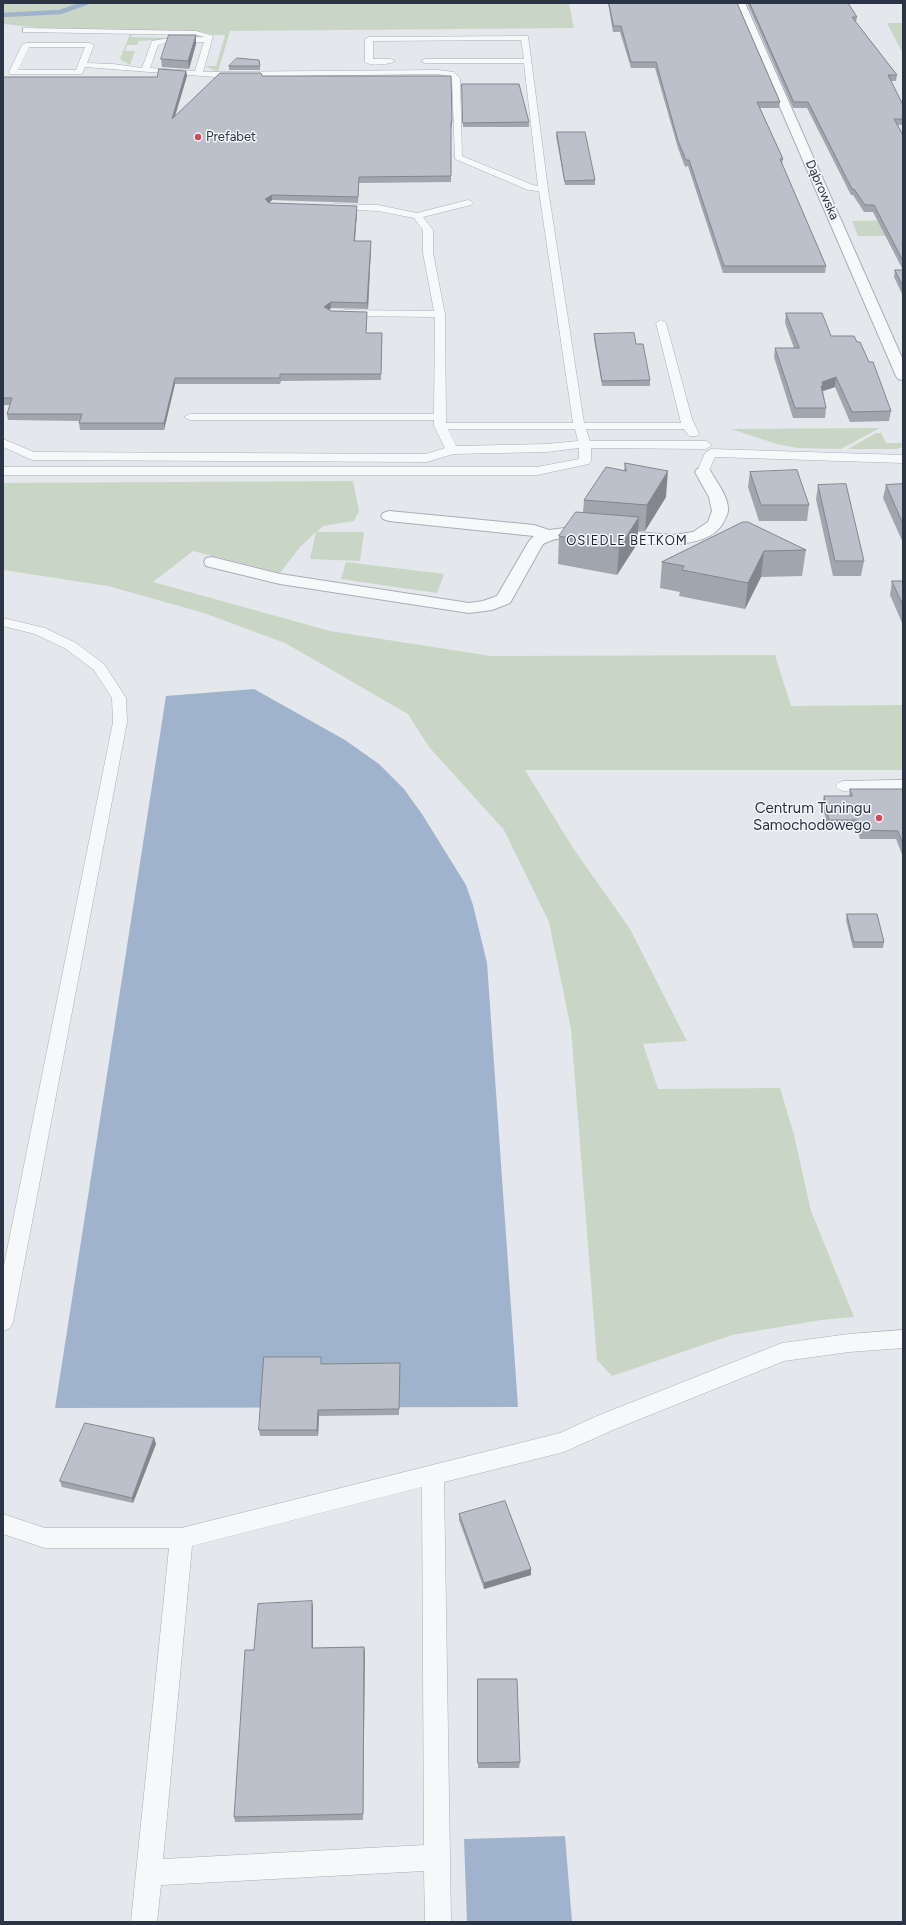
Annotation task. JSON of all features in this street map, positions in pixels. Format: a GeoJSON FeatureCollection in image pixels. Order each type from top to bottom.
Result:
{"type":"FeatureCollection","features":[{"type":"Feature","properties":{"kind":"street","name":"Dąbrowska"},"geometry":{"type":"LineString","coordinates":[[740,3],[903,376]]}},
{"type":"Feature","properties":{"kind":"street"},"geometry":{"type":"LineString","coordinates":[[212,562],[280,579],[469,608],[486,606],[504,599],[538,541],[548,535],[573,532],[667,540],[696,536],[709,530],[715,524],[720,512],[716,497],[703,472]]}},
{"type":"Feature","properties":{"kind":"street"},"geometry":{"type":"LineString","coordinates":[[389,516],[534,530],[548,535]]}},
{"type":"Feature","properties":{"kind":"lane"},"geometry":{"type":"LineString","coordinates":[[26,30],[196,33],[209,36],[199,73]]}},
{"type":"Feature","properties":{"kind":"lane"},"geometry":{"type":"LineString","coordinates":[[3,471],[537,471],[585,461],[585,444],[579,425],[543,189],[526,38],[369,39],[369,62],[401,61]]}},
{"type":"Feature","properties":{"kind":"lane"},"geometry":{"type":"LineString","coordinates":[[145,70],[155,43],[170,40],[208,40]]}},
{"type":"Feature","properties":{"kind":"lane"},"geometry":{"type":"LineString","coordinates":[[26,45],[90,45],[82,65],[79,72],[13,72],[26,45]]}},
{"type":"Feature","properties":{"kind":"lane"},"geometry":{"type":"LineString","coordinates":[[417,61],[528,61]]}},
{"type":"Feature","properties":{"kind":"lane"},"geometry":{"type":"LineString","coordinates":[[82,65],[113,66],[216,75],[437,72],[450,74],[456,78],[458,157],[531,188],[543,189]]}},
{"type":"Feature","properties":{"kind":"lane"},"geometry":{"type":"LineString","coordinates":[[325,207],[378,208],[417,216],[468,203]]}},
{"type":"Feature","properties":{"kind":"lane"},"geometry":{"type":"LineString","coordinates":[[417,216],[428,230],[428,254],[440,314],[440,422],[452,450]]}},
{"type":"Feature","properties":{"kind":"lane"},"geometry":{"type":"LineString","coordinates":[[331,313],[440,314]]}},
{"type":"Feature","properties":{"kind":"lane"},"geometry":{"type":"LineString","coordinates":[[661,323],[688,426],[690,431],[708,449]]}},
{"type":"Feature","properties":{"kind":"lane"},"geometry":{"type":"LineString","coordinates":[[190,417],[688,426]]}},
{"type":"Feature","properties":{"kind":"lane"},"geometry":{"type":"LineString","coordinates":[[3,443],[32,456],[427,458],[452,450],[547,448],[585,444],[903,459]]}},
{"type":"Feature","properties":{"kind":"lane"},"geometry":{"type":"LineString","coordinates":[[703,472],[708,449]]}},
{"type":"Feature","properties":{"kind":"lane"},"geometry":{"type":"LineString","coordinates":[[3,622],[40,631],[71,646],[99,667],[118,698],[120,722],[3,1322]]}},
{"type":"Feature","properties":{"kind":"lane"},"geometry":{"type":"LineString","coordinates":[[843,786],[903,785]]}},
{"type":"Feature","properties":{"kind":"lane"},"geometry":{"type":"LineString","coordinates":[[3,1524],[45,1538],[181,1538],[564,1442],[605,1423],[782,1352],[849,1343],[903,1339]]}},
{"type":"Feature","properties":{"kind":"lane"},"geometry":{"type":"LineString","coordinates":[[433,1475],[438,1922]]}},
{"type":"Feature","properties":{"kind":"lane"},"geometry":{"type":"LineString","coordinates":[[144,1922],[181,1538]]}},
{"type":"Feature","properties":{"kind":"lane"},"geometry":{"type":"LineString","coordinates":[[149,1873],[437,1857]]}},
{"type":"Feature","properties":{"kind":"green space"},"geometry":{"type":"Polygon","coordinates":[[[3,3],[569,3],[574,28],[230,31],[218,72],[205,66],[216,66],[225,35],[214,35],[201,32],[41,28],[3,24],[3,3]]]}},
{"type":"Feature","properties":{"kind":"green space"},"geometry":{"type":"Polygon","coordinates":[[[887,23],[903,23],[903,53],[901,50],[887,23]]]}},
{"type":"Feature","properties":{"kind":"green space"},"geometry":{"type":"Polygon","coordinates":[[[130,34],[132,34],[131,37],[171,38],[175,35],[174,39],[139,41],[137,45],[127,45],[125,51],[135,51],[130,65],[120,59],[130,34]]]}},
{"type":"Feature","properties":{"kind":"green space"},"geometry":{"type":"Polygon","coordinates":[[[196,35],[200,35],[202,37],[196,38],[196,35]]]}},
{"type":"Feature","properties":{"kind":"green space"},"geometry":{"type":"Polygon","coordinates":[[[903,220],[903,236],[858,236],[852,221],[903,220]]]}},
{"type":"Feature","properties":{"kind":"green space"},"geometry":{"type":"Polygon","coordinates":[[[880,428],[841,449],[798,448],[777,444],[731,429],[880,428]]]}},
{"type":"Feature","properties":{"kind":"green space"},"geometry":{"type":"Polygon","coordinates":[[[876,433],[881,433],[886,443],[903,443],[903,447],[896,449],[848,449],[876,433]]]}},
{"type":"Feature","properties":{"kind":"green space"},"geometry":{"type":"Polygon","coordinates":[[[353,481],[359,511],[354,521],[323,526],[317,532],[364,532],[360,561],[310,559],[316,532],[300,547],[280,573],[193,551],[153,582],[330,631],[491,656],[775,655],[791,706],[903,705],[903,770],[525,770],[573,848],[630,929],[687,1041],[643,1044],[658,1089],[780,1088],[794,1135],[811,1211],[854,1317],[821,1320],[732,1335],[612,1376],[597,1360],[571,1029],[549,922],[504,830],[429,747],[408,714],[285,643],[204,613],[108,586],[3,570],[3,483],[353,481]]]}},
{"type":"Feature","properties":{"kind":"green space"},"geometry":{"type":"Polygon","coordinates":[[[346,562],[444,574],[437,593],[341,579],[346,562]]]}},
{"type":"Feature","properties":{"kind":"water"},"geometry":{"type":"Polygon","coordinates":[[[254,689],[345,740],[379,764],[404,789],[422,814],[466,885],[473,905],[487,963],[518,1407],[55,1408],[166,696],[254,689]]]}},
{"type":"Feature","properties":{"kind":"water"},"geometry":{"type":"Polygon","coordinates":[[[565,1836],[572,1922],[467,1922],[464,1839],[565,1836]]]}},
{"type":"Feature","properties":{"kind":"building"},"geometry":{"type":"Polygon","coordinates":[[[609,3],[737,3],[780,102],[757,102],[783,159],[780,159],[826,266],[724,266],[689,160],[686,160],[678,141],[656,62],[631,62],[621,26],[614,26],[609,3]]]}},
{"type":"Feature","properties":{"kind":"building"},"geometry":{"type":"Polygon","coordinates":[[[750,3],[848,3],[857,17],[852,17],[897,75],[888,75],[903,105],[903,119],[894,119],[903,135],[903,261],[874,205],[865,205],[854,189],[852,189],[808,102],[794,102],[750,3]]]}},
{"type":"Feature","properties":{"kind":"building"},"geometry":{"type":"Polygon","coordinates":[[[169,35],[196,35],[188,61],[161,59],[169,35]]]}},
{"type":"Feature","properties":{"kind":"building"},"geometry":{"type":"Polygon","coordinates":[[[237,58],[259,60],[260,66],[229,66],[237,58]]]}},
{"type":"Feature","properties":{"kind":"building"},"geometry":{"type":"Polygon","coordinates":[[[159,69],[186,71],[172,119],[220,73],[261,73],[262,76],[451,76],[451,176],[359,177],[358,197],[272,195],[265,199],[269,203],[357,206],[354,241],[371,241],[367,303],[331,302],[324,307],[331,311],[367,312],[366,333],[382,333],[381,374],[280,374],[280,378],[175,378],[164,423],[79,423],[82,414],[7,414],[12,398],[3,398],[3,77],[157,77],[159,69]]]}},
{"type":"Feature","properties":{"kind":"building"},"geometry":{"type":"Polygon","coordinates":[[[462,84],[519,84],[529,122],[463,123],[462,84]]]}},
{"type":"Feature","properties":{"kind":"building"},"geometry":{"type":"Polygon","coordinates":[[[557,132],[585,132],[595,180],[565,181],[557,132]]]}},
{"type":"Feature","properties":{"kind":"building"},"geometry":{"type":"Polygon","coordinates":[[[895,270],[903,270],[903,286],[895,270]]]}},
{"type":"Feature","properties":{"kind":"building"},"geometry":{"type":"Polygon","coordinates":[[[786,313],[822,313],[831,336],[854,336],[857,342],[860,342],[869,362],[873,362],[891,411],[852,412],[836,377],[822,382],[823,386],[821,386],[826,408],[795,408],[775,348],[799,348],[786,313]]]}},
{"type":"Feature","properties":{"kind":"building"},"geometry":{"type":"Polygon","coordinates":[[[634,333],[636,344],[643,344],[650,380],[602,381],[594,334],[634,333]]]}},
{"type":"Feature","properties":{"kind":"building"},"geometry":{"type":"Polygon","coordinates":[[[625,463],[668,471],[647,505],[584,500],[606,467],[626,471],[625,463]]]}},
{"type":"Feature","properties":{"kind":"building"},"geometry":{"type":"Polygon","coordinates":[[[797,470],[809,505],[761,505],[750,472],[797,470]]]}},
{"type":"Feature","properties":{"kind":"building"},"geometry":{"type":"Polygon","coordinates":[[[846,484],[864,561],[835,561],[818,485],[846,484]]]}},
{"type":"Feature","properties":{"kind":"building"},"geometry":{"type":"Polygon","coordinates":[[[903,484],[903,524],[886,485],[903,484]]]}},
{"type":"Feature","properties":{"kind":"building"},"geometry":{"type":"Polygon","coordinates":[[[576,512],[639,517],[619,548],[559,536],[576,512]]]}},
{"type":"Feature","properties":{"kind":"building"},"geometry":{"type":"Polygon","coordinates":[[[743,522],[748,522],[806,550],[764,551],[748,583],[682,570],[684,566],[662,562],[743,522]]]}},
{"type":"Feature","properties":{"kind":"building"},"geometry":{"type":"Polygon","coordinates":[[[892,581],[903,581],[903,605],[892,581]]]}},
{"type":"Feature","properties":{"kind":"building","name":"Centrum Tuningu Samochodowego"},"geometry":{"type":"Polygon","coordinates":[[[850,789],[903,789],[903,844],[898,831],[861,830],[858,820],[829,820],[824,796],[852,796],[850,789]]]}},
{"type":"Feature","properties":{"kind":"building"},"geometry":{"type":"Polygon","coordinates":[[[847,914],[877,914],[884,942],[854,942],[847,914]]]}},
{"type":"Feature","properties":{"kind":"building"},"geometry":{"type":"Polygon","coordinates":[[[264,1357],[321,1357],[321,1364],[400,1363],[399,1409],[318,1410],[317,1430],[259,1430],[264,1357]]]}},
{"type":"Feature","properties":{"kind":"building"},"geometry":{"type":"Polygon","coordinates":[[[85,1423],[154,1438],[132,1498],[60,1481],[85,1423]]]}},
{"type":"Feature","properties":{"kind":"building"},"geometry":{"type":"Polygon","coordinates":[[[505,1501],[531,1569],[484,1583],[459,1514],[505,1501]]]}},
{"type":"Feature","properties":{"kind":"building"},"geometry":{"type":"Polygon","coordinates":[[[312,1601],[312,1648],[364,1647],[363,1814],[234,1817],[245,1650],[254,1650],[258,1604],[312,1601]]]}},
{"type":"Feature","properties":{"kind":"building"},"geometry":{"type":"Polygon","coordinates":[[[478,1679],[517,1679],[520,1762],[478,1763],[478,1679]]]}},
{"type":"Feature","properties":{"kind":"waterway"},"geometry":{"type":"LineString","coordinates":[[3,15],[60,12],[86,3]]}},
{"type":"Feature","properties":{"kind":"place","name":"Prefabet"},"geometry":{"type":"Point","coordinates":[198,137]}},
{"type":"Feature","properties":{"kind":"place","name":"Centrum Tuningu Samochodowego"},"geometry":{"type":"Point","coordinates":[879,818]}},
{"type":"Feature","properties":{"kind":"district","name":"OSIEDLE BETKOM"},"geometry":{"type":"Point","coordinates":[627,541]}}]}
